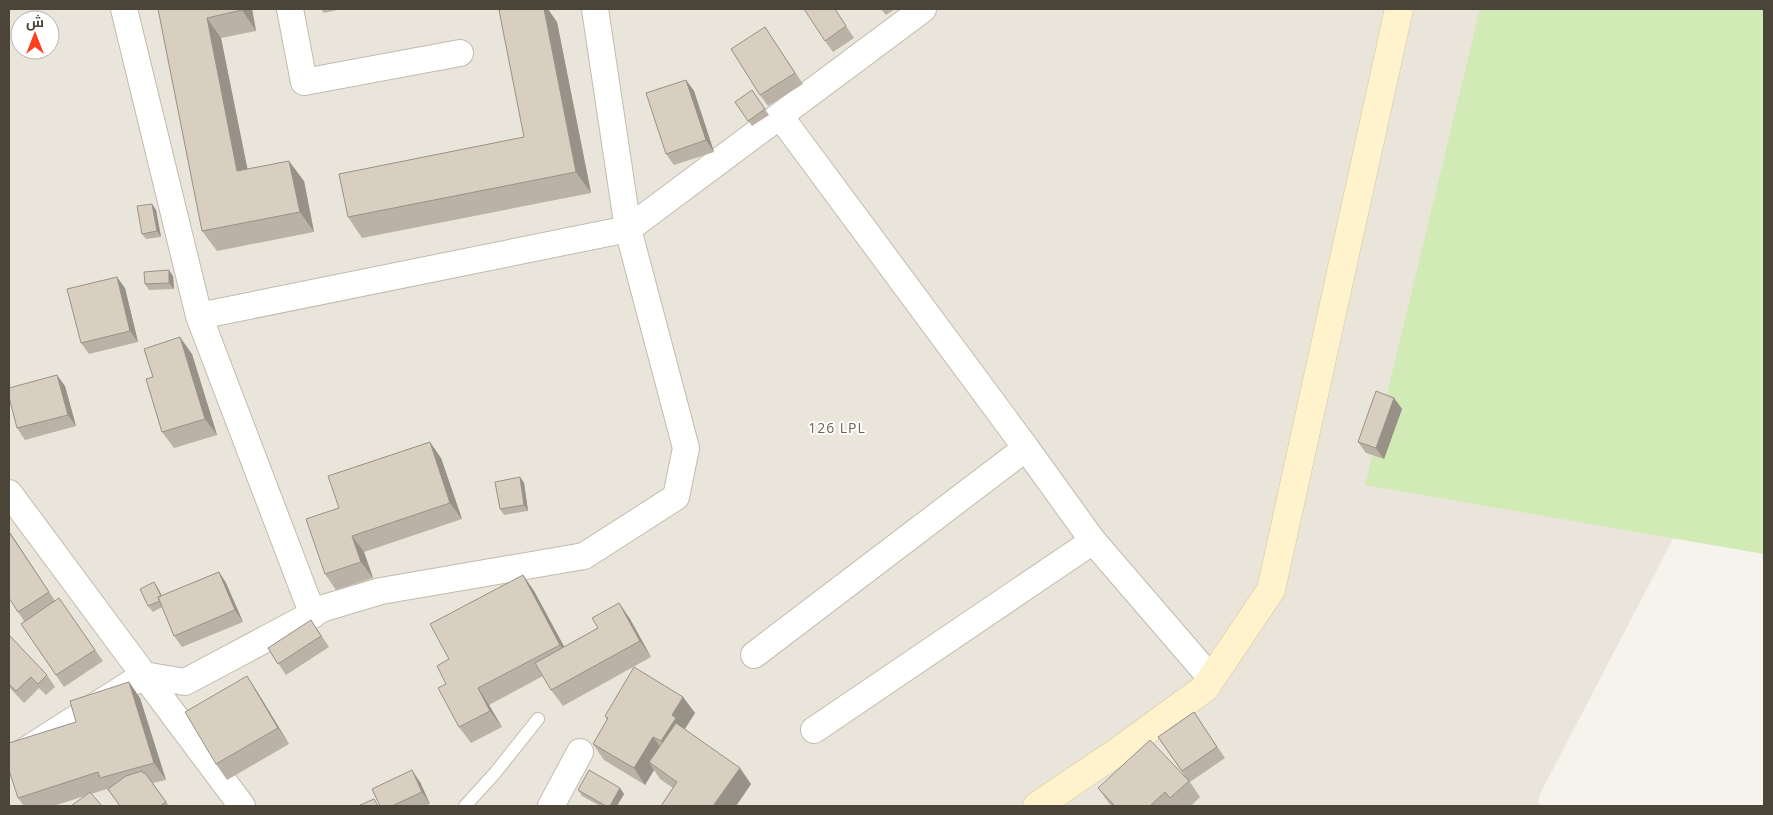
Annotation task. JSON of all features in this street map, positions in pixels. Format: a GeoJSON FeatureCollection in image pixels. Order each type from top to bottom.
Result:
{"type":"FeatureCollection","features":[{"type":"Feature","properties":{"kind":"street"},"geometry":{"type":"LineString","coordinates":[[124,9],[199,316],[312,615]]}},
{"type":"Feature","properties":{"kind":"street"},"geometry":{"type":"LineString","coordinates":[[290,9],[304,82],[460,53]]}},
{"type":"Feature","properties":{"kind":"street"},"geometry":{"type":"LineString","coordinates":[[9,761],[144,675],[185,682],[324,608],[381,591],[584,556],[676,497],[686,448],[628,229],[595,9]]}},
{"type":"Feature","properties":{"kind":"street"},"geometry":{"type":"LineString","coordinates":[[199,316],[628,229],[923,9]]}},
{"type":"Feature","properties":{"kind":"street"},"geometry":{"type":"LineString","coordinates":[[1037,806],[1120,750],[1205,688],[1271,590],[1399,9]]}},
{"type":"Feature","properties":{"kind":"street"},"geometry":{"type":"LineString","coordinates":[[780,116],[1093,541],[1211,678]]}},
{"type":"Feature","properties":{"kind":"street"},"geometry":{"type":"LineString","coordinates":[[754,655],[1026,448]]}},
{"type":"Feature","properties":{"kind":"street"},"geometry":{"type":"LineString","coordinates":[[9,493],[242,806]]}},
{"type":"Feature","properties":{"kind":"street"},"geometry":{"type":"LineString","coordinates":[[814,730],[1093,541]]}},
{"type":"Feature","properties":{"kind":"street"},"geometry":{"type":"LineString","coordinates":[[551,806],[580,752]]}},
{"type":"Feature","properties":{"kind":"lane"},"geometry":{"type":"LineString","coordinates":[[465,806],[495,773],[538,719]]}},
{"type":"Feature","properties":{"kind":"shaded area"},"geometry":{"type":"Polygon","coordinates":[[[9,9],[1764,9],[1764,364],[1539,796],[1539,806],[9,806],[9,9]]]}},
{"type":"Feature","properties":{"kind":"green space"},"geometry":{"type":"Polygon","coordinates":[[[1480,9],[1764,9],[1764,554],[1365,485],[1480,9]]]}},
{"type":"Feature","properties":{"kind":"building"},"geometry":{"type":"Polygon","coordinates":[[[158,9],[242,9],[207,18],[237,171],[289,161],[300,212],[202,231],[158,9]]]}},
{"type":"Feature","properties":{"kind":"building"},"geometry":{"type":"Polygon","coordinates":[[[544,9],[576,172],[348,217],[339,174],[524,137],[499,10],[544,9]]]}},
{"type":"Feature","properties":{"kind":"building"},"geometry":{"type":"Polygon","coordinates":[[[804,9],[835,9],[846,26],[825,41],[804,9]]]}},
{"type":"Feature","properties":{"kind":"building"},"geometry":{"type":"Polygon","coordinates":[[[765,27],[795,73],[760,95],[731,49],[765,27]]]}},
{"type":"Feature","properties":{"kind":"building"},"geometry":{"type":"Polygon","coordinates":[[[686,80],[706,140],[666,154],[646,93],[686,80]]]}},
{"type":"Feature","properties":{"kind":"building"},"geometry":{"type":"Polygon","coordinates":[[[752,90],[765,109],[748,121],[735,102],[752,90]]]}},
{"type":"Feature","properties":{"kind":"building"},"geometry":{"type":"Polygon","coordinates":[[[152,204],[157,231],[142,234],[137,206],[152,204]]]}},
{"type":"Feature","properties":{"kind":"building"},"geometry":{"type":"Polygon","coordinates":[[[169,270],[169,283],[145,284],[144,272],[169,270]]]}},
{"type":"Feature","properties":{"kind":"building"},"geometry":{"type":"Polygon","coordinates":[[[117,277],[130,331],[81,343],[67,289],[117,277]]]}},
{"type":"Feature","properties":{"kind":"building"},"geometry":{"type":"Polygon","coordinates":[[[180,337],[205,419],[162,432],[146,379],[153,377],[144,349],[180,337]]]}},
{"type":"Feature","properties":{"kind":"building"},"geometry":{"type":"Polygon","coordinates":[[[57,375],[68,415],[17,428],[9,397],[9,388],[57,375]]]}},
{"type":"Feature","properties":{"kind":"building"},"geometry":{"type":"Polygon","coordinates":[[[1376,391],[1394,398],[1376,448],[1358,442],[1376,391]]]}},
{"type":"Feature","properties":{"kind":"building"},"geometry":{"type":"Polygon","coordinates":[[[430,442],[450,503],[352,536],[361,562],[325,574],[306,519],[339,508],[328,476],[430,442]]]}},
{"type":"Feature","properties":{"kind":"building"},"geometry":{"type":"Polygon","coordinates":[[[520,477],[524,505],[500,509],[495,482],[520,477]]]}},
{"type":"Feature","properties":{"kind":"building"},"geometry":{"type":"Polygon","coordinates":[[[9,532],[49,592],[18,612],[9,598],[9,532]]]}},
{"type":"Feature","properties":{"kind":"building"},"geometry":{"type":"Polygon","coordinates":[[[219,572],[235,610],[174,636],[158,597],[219,572]]]}},
{"type":"Feature","properties":{"kind":"building"},"geometry":{"type":"Polygon","coordinates":[[[523,575],[560,645],[478,688],[490,711],[459,727],[438,688],[446,684],[437,666],[449,659],[430,624],[523,575]]]}},
{"type":"Feature","properties":{"kind":"building"},"geometry":{"type":"Polygon","coordinates":[[[154,582],[161,596],[158,597],[160,601],[148,606],[140,589],[154,582]]]}},
{"type":"Feature","properties":{"kind":"building"},"geometry":{"type":"Polygon","coordinates":[[[59,598],[95,650],[56,675],[21,624],[59,598]]]}},
{"type":"Feature","properties":{"kind":"building"},"geometry":{"type":"Polygon","coordinates":[[[619,603],[640,641],[551,690],[535,663],[598,628],[592,618],[619,603]]]}},
{"type":"Feature","properties":{"kind":"building"},"geometry":{"type":"Polygon","coordinates":[[[311,620],[321,636],[278,664],[268,648],[311,620]]]}},
{"type":"Feature","properties":{"kind":"building"},"geometry":{"type":"Polygon","coordinates":[[[9,635],[47,675],[38,684],[31,677],[16,691],[9,684],[9,635]]]}},
{"type":"Feature","properties":{"kind":"building"},"geometry":{"type":"Polygon","coordinates":[[[634,667],[683,697],[672,715],[676,718],[661,741],[653,737],[634,768],[593,744],[608,718],[605,716],[634,667]]]}},
{"type":"Feature","properties":{"kind":"building"},"geometry":{"type":"Polygon","coordinates":[[[247,676],[278,728],[216,764],[185,712],[247,676]]]}},
{"type":"Feature","properties":{"kind":"building"},"geometry":{"type":"Polygon","coordinates":[[[129,682],[154,763],[100,778],[98,772],[18,798],[9,770],[9,743],[76,722],[70,701],[129,682]]]}},
{"type":"Feature","properties":{"kind":"building"},"geometry":{"type":"Polygon","coordinates":[[[1194,712],[1217,747],[1182,771],[1158,737],[1194,712]]]}},
{"type":"Feature","properties":{"kind":"building"},"geometry":{"type":"Polygon","coordinates":[[[676,723],[740,768],[713,806],[661,806],[677,782],[649,762],[676,723]]]}},
{"type":"Feature","properties":{"kind":"building"},"geometry":{"type":"Polygon","coordinates":[[[1150,740],[1189,781],[1170,798],[1165,792],[1150,806],[1115,806],[1098,788],[1150,740]]]}},
{"type":"Feature","properties":{"kind":"building"},"geometry":{"type":"Polygon","coordinates":[[[412,770],[422,792],[392,806],[380,806],[372,789],[412,770]]]}},
{"type":"Feature","properties":{"kind":"building"},"geometry":{"type":"Polygon","coordinates":[[[589,770],[620,788],[610,806],[606,806],[578,790],[589,770]]]}},
{"type":"Feature","properties":{"kind":"building"},"geometry":{"type":"Polygon","coordinates":[[[142,771],[166,802],[160,806],[120,806],[108,789],[126,776],[142,771]]]}},
{"type":"Feature","properties":{"kind":"building"},"geometry":{"type":"Polygon","coordinates":[[[90,792],[102,806],[71,806],[90,792]]]}},
{"type":"Feature","properties":{"kind":"building"},"geometry":{"type":"Polygon","coordinates":[[[374,799],[378,806],[358,806],[374,799]]]}},
{"type":"Feature","properties":{"kind":"district","name":"126 LPL"},"geometry":{"type":"Point","coordinates":[837,428]}}]}
